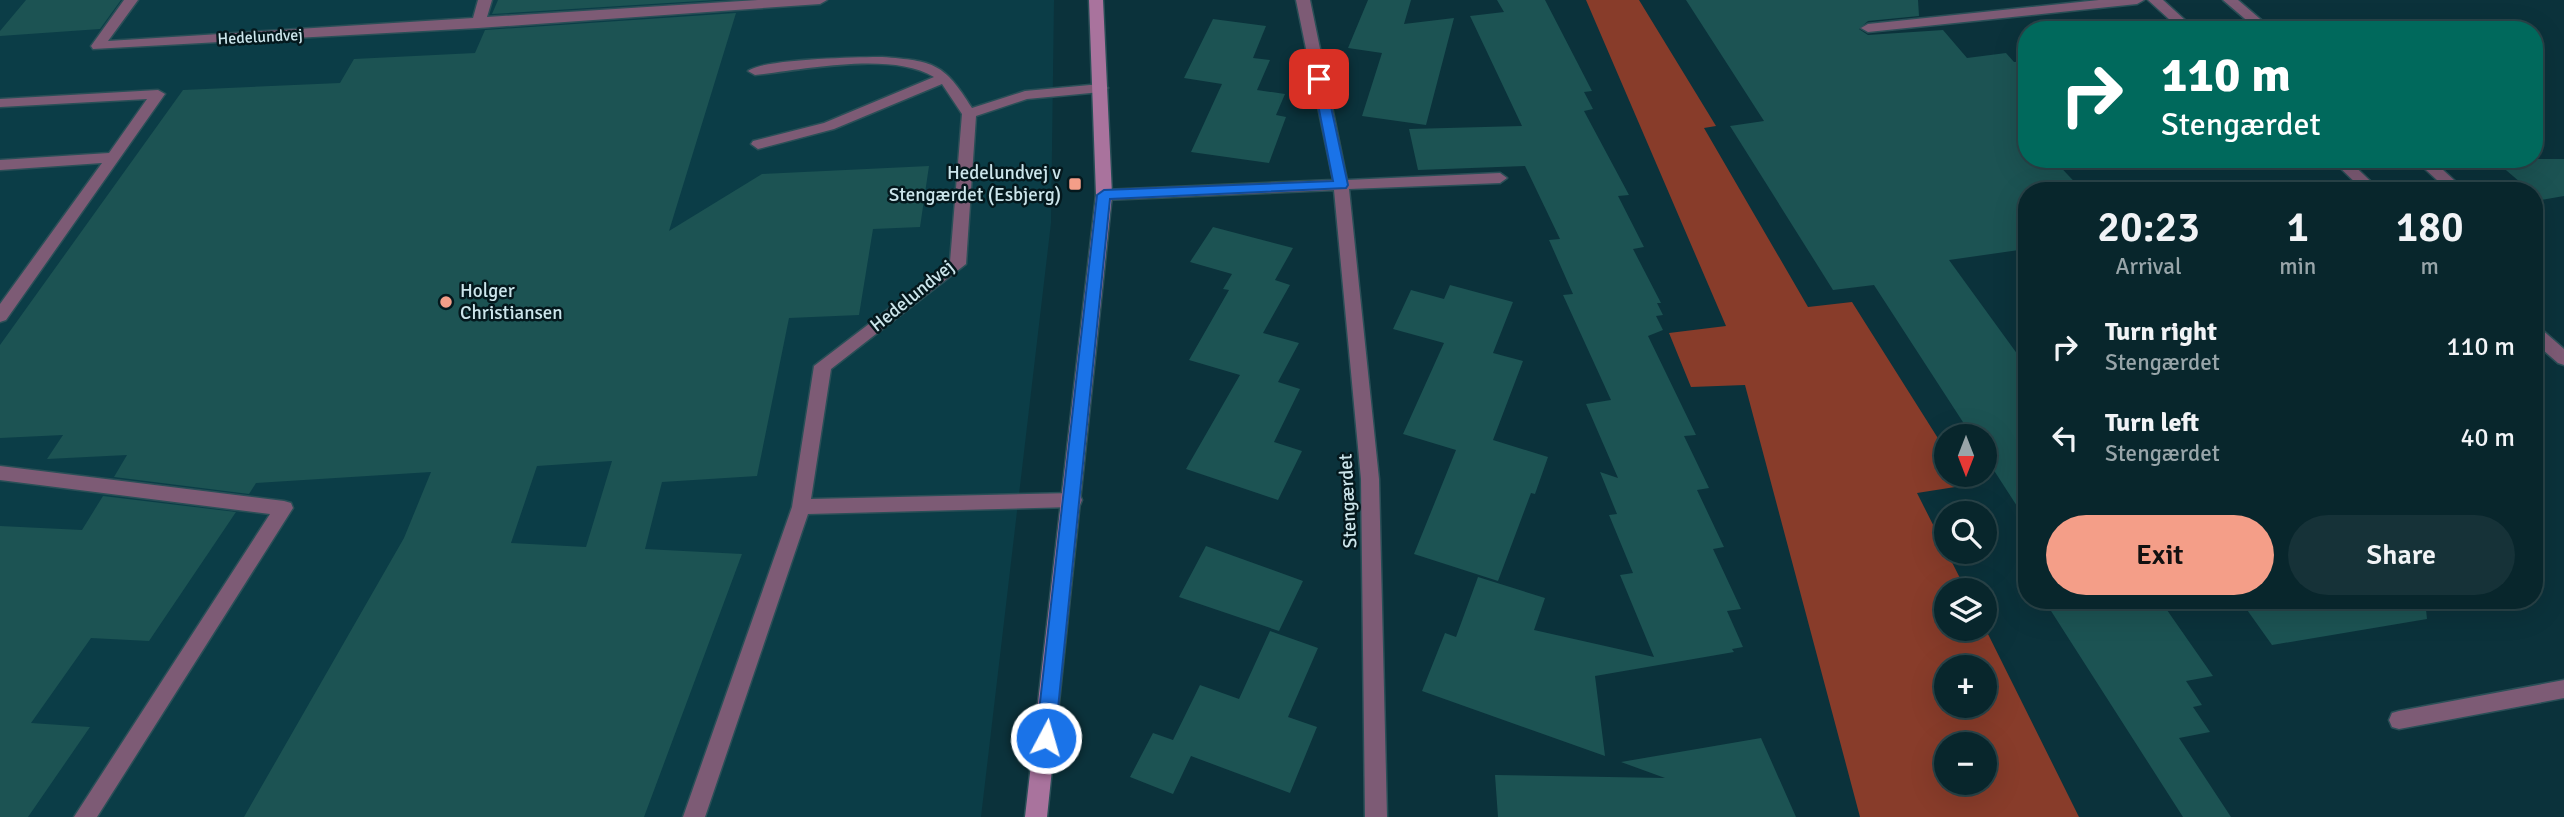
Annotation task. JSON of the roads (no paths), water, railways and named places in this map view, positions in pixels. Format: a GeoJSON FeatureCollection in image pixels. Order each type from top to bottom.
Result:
{"type":"FeatureCollection","features":[{"type":"Feature","properties":{"kind":"street","name":"Hedelundvej"},"geometry":{"type":"LineString","coordinates":[[131,0],[98,46],[478,24],[820,0]]}},
{"type":"Feature","properties":{"kind":"street"},"geometry":{"type":"LineString","coordinates":[[478,24],[485,0]]}},
{"type":"Feature","properties":{"kind":"street"},"geometry":{"type":"LineString","coordinates":[[1037,817],[1104,195],[1096,0]]}},
{"type":"Feature","properties":{"kind":"street","name":"Stengærdet"},"geometry":{"type":"LineString","coordinates":[[1303,0],[1341,185],[1370,479],[1376,817]]}},
{"type":"Feature","properties":{"kind":"street"},"geometry":{"type":"LineString","coordinates":[[1868,28],[2137,0]]}},
{"type":"Feature","properties":{"kind":"street"},"geometry":{"type":"LineString","coordinates":[[2155,0],[2179,21]]}},
{"type":"Feature","properties":{"kind":"street"},"geometry":{"type":"LineString","coordinates":[[2230,0],[2255,21]]}},
{"type":"Feature","properties":{"kind":"street"},"geometry":{"type":"LineString","coordinates":[[755,71],[867,60],[923,66],[944,78],[969,114],[1025,95],[1101,88]]}},
{"type":"Feature","properties":{"kind":"street"},"geometry":{"type":"LineString","coordinates":[[758,144],[829,126],[944,78]]}},
{"type":"Feature","properties":{"kind":"street"},"geometry":{"type":"LineString","coordinates":[[0,103],[158,94],[0,316]]}},
{"type":"Feature","properties":{"kind":"street","name":"Hedelundvej"},"geometry":{"type":"LineString","coordinates":[[694,817],[801,507],[823,366],[958,264],[969,114]]}},
{"type":"Feature","properties":{"kind":"street"},"geometry":{"type":"LineString","coordinates":[[0,165],[113,157]]}},
{"type":"Feature","properties":{"kind":"street"},"geometry":{"type":"LineString","coordinates":[[2348,168],[2364,182]]}},
{"type":"Feature","properties":{"kind":"street"},"geometry":{"type":"LineString","coordinates":[[2432,168],[2448,182]]}},
{"type":"Feature","properties":{"kind":"street"},"geometry":{"type":"LineString","coordinates":[[1104,195],[1500,178]]}},
{"type":"Feature","properties":{"kind":"street"},"geometry":{"type":"LineString","coordinates":[[2543,340],[2564,359]]}},
{"type":"Feature","properties":{"kind":"street"},"geometry":{"type":"LineString","coordinates":[[0,473],[284,508],[85,817]]}},
{"type":"Feature","properties":{"kind":"street"},"geometry":{"type":"LineString","coordinates":[[801,507],[1073,500]]}},
{"type":"Feature","properties":{"kind":"street"},"geometry":{"type":"LineString","coordinates":[[2399,720],[2564,690]]}},
{"type":"Feature","properties":{"kind":"place","name":"Hedelundvej v Stengærdet (Esbjerg)"},"geometry":{"type":"Point","coordinates":[1075,184]}},
{"type":"Feature","properties":{"kind":"place","name":"Holger Christiansen"},"geometry":{"type":"Point","coordinates":[446,302]}}]}
